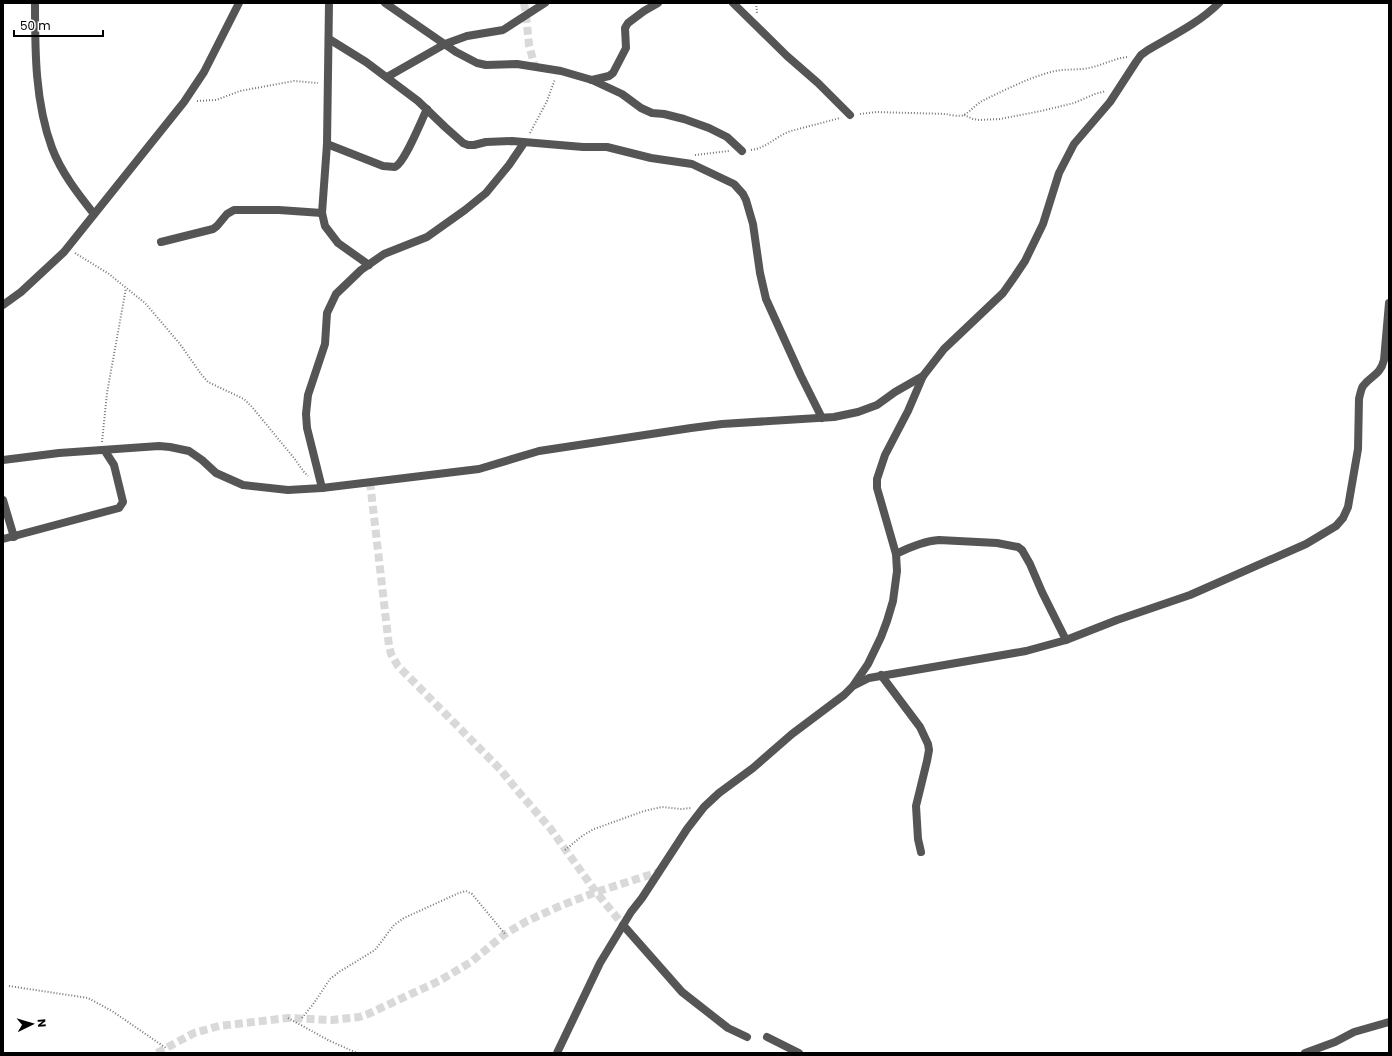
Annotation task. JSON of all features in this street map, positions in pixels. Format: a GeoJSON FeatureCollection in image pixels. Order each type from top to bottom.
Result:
{"type":"FeatureCollection","features":[{"type":"Feature","properties":{"kind":"street"},"geometry":{"type":"LineString","coordinates":[[35,3],[37,68],[44,121],[52,148],[61,167],[94,214]]}},
{"type":"Feature","properties":{"kind":"street"},"geometry":{"type":"LineString","coordinates":[[3,305],[21,292],[68,248],[184,102],[210,61],[239,3]]}},
{"type":"Feature","properties":{"kind":"street"},"geometry":{"type":"LineString","coordinates":[[329,3],[327,144],[322,213],[325,226],[338,243],[369,265]]}},
{"type":"Feature","properties":{"kind":"street"},"geometry":{"type":"LineString","coordinates":[[385,3],[456,52],[477,64],[517,64],[558,71],[592,80],[622,94],[641,108],[652,113],[664,114],[684,119],[709,128],[727,137],[742,151]]}},
{"type":"Feature","properties":{"kind":"street"},"geometry":{"type":"LineString","coordinates":[[387,77],[445,44],[466,36],[503,30],[545,3]]}},
{"type":"Feature","properties":{"kind":"street"},"geometry":{"type":"LineString","coordinates":[[592,80],[609,76],[613,73],[626,48],[625,28],[628,23],[658,3]]}},
{"type":"Feature","properties":{"kind":"street"},"geometry":{"type":"LineString","coordinates":[[733,3],[818,83],[850,116]]}},
{"type":"Feature","properties":{"kind":"street"},"geometry":{"type":"LineString","coordinates":[[557,1053],[600,963],[675,847],[704,807],[719,792],[753,768],[792,734],[837,702],[853,686],[868,664],[887,621],[893,601],[897,571],[896,554],[877,488],[877,479],[885,455],[908,411],[923,376],[944,349],[1003,293],[1015,276],[1043,224],[1059,172],[1078,138],[1098,116],[1142,55],[1202,18],[1219,3]]}},
{"type":"Feature","properties":{"kind":"street"},"geometry":{"type":"LineString","coordinates":[[329,39],[387,77],[418,101],[451,133],[463,143],[468,145],[486,142],[607,147],[651,158],[692,164],[734,184],[746,200],[753,224],[760,273],[766,299],[822,418]]}},
{"type":"Feature","properties":{"kind":"street"},"geometry":{"type":"LineString","coordinates":[[327,144],[383,166],[395,167],[401,162],[427,109]]}},
{"type":"Feature","properties":{"kind":"street"},"geometry":{"type":"LineString","coordinates":[[322,486],[307,428],[306,414],[308,395],[325,344],[327,313],[336,294],[361,270],[384,254],[427,236],[465,210],[491,188],[524,143]]}},
{"type":"Feature","properties":{"kind":"street"},"geometry":{"type":"LineString","coordinates":[[161,242],[213,229],[226,214],[232,211],[279,210],[322,213]]}},
{"type":"Feature","properties":{"kind":"street"},"geometry":{"type":"LineString","coordinates":[[853,686],[869,678],[1011,654],[1066,640],[1117,620],[1190,595],[1306,544],[1338,524],[1343,518],[1348,507],[1358,449],[1359,399],[1363,386],[1378,373],[1384,360],[1389,303]]}},
{"type":"Feature","properties":{"kind":"street"},"geometry":{"type":"LineString","coordinates":[[3,460],[59,453],[158,446],[170,447],[189,452],[202,460],[216,473],[243,485],[288,490],[479,469],[539,451],[691,428],[722,424],[848,415],[877,405],[895,392],[923,376]]}},
{"type":"Feature","properties":{"kind":"street"},"geometry":{"type":"LineString","coordinates":[[3,539],[119,508],[123,502],[120,484],[114,465],[103,451]]}},
{"type":"Feature","properties":{"kind":"street"},"geometry":{"type":"LineString","coordinates":[[3,500],[14,537]]}},
{"type":"Feature","properties":{"kind":"street"},"geometry":{"type":"LineString","coordinates":[[896,554],[912,546],[930,540],[997,543],[1018,547],[1028,559],[1066,640]]}},
{"type":"Feature","properties":{"kind":"street"},"geometry":{"type":"LineString","coordinates":[[882,676],[920,726],[928,744],[929,750],[927,761],[916,806],[918,839],[921,852]]}},
{"type":"Feature","properties":{"kind":"street"},"geometry":{"type":"LineString","coordinates":[[623,926],[682,992],[728,1028],[747,1037]]}},
{"type":"Feature","properties":{"kind":"street"},"geometry":{"type":"LineString","coordinates":[[1305,1053],[1335,1042],[1354,1032],[1389,1022]]}},
{"type":"Feature","properties":{"kind":"street"},"geometry":{"type":"LineString","coordinates":[[767,1037],[799,1053]]}},
{"type":"Feature","properties":{"kind":"path"},"geometry":{"type":"LineString","coordinates":[[964,115],[977,104],[1007,89],[1050,72],[1063,69],[1085,69],[1121,58],[1142,55]]}},
{"type":"Feature","properties":{"kind":"path"},"geometry":{"type":"LineString","coordinates":[[524,143],[537,122],[547,101],[558,71]]}},
{"type":"Feature","properties":{"kind":"path"},"geometry":{"type":"LineString","coordinates":[[184,102],[216,100],[240,91],[294,81],[328,83]]}},
{"type":"Feature","properties":{"kind":"path"},"geometry":{"type":"LineString","coordinates":[[689,155],[742,151],[760,148],[766,146],[791,130],[850,116],[876,112],[946,114],[956,116],[964,115],[979,120],[1014,116],[1074,103],[1095,94],[1119,88]]}},
{"type":"Feature","properties":{"kind":"path"},"geometry":{"type":"LineString","coordinates":[[68,248],[108,274],[145,303],[163,322],[208,382],[244,399],[304,472],[322,486]]}},
{"type":"Feature","properties":{"kind":"path"},"geometry":{"type":"LineString","coordinates":[[103,451],[107,393],[126,288]]}},
{"type":"Feature","properties":{"kind":"path"},"geometry":{"type":"LineString","coordinates":[[565,850],[582,836],[594,829],[644,811],[662,807],[681,809],[704,807]]}},
{"type":"Feature","properties":{"kind":"path"},"geometry":{"type":"LineString","coordinates":[[302,1018],[330,979],[375,950],[394,925],[404,918],[459,893],[466,891],[472,894],[505,934]]}},
{"type":"Feature","properties":{"kind":"path"},"geometry":{"type":"LineString","coordinates":[[9,986],[88,998],[112,1011],[166,1048]]}},
{"type":"Feature","properties":{"kind":"path"},"geometry":{"type":"LineString","coordinates":[[288,1018],[357,1053]]}},
{"type":"Feature","properties":{"kind":"tunnel"},"geometry":{"type":"LineString","coordinates":[[524,3],[529,45],[535,67]]}},
{"type":"Feature","properties":{"kind":"tunnel"},"geometry":{"type":"LineString","coordinates":[[370,482],[391,654],[398,666],[500,769],[550,828],[596,892],[623,925]]}},
{"type":"Feature","properties":{"kind":"tunnel"},"geometry":{"type":"LineString","coordinates":[[157,1053],[194,1033],[219,1026],[288,1018],[332,1020],[359,1017],[368,1014],[439,981],[471,962],[505,934],[527,921],[596,892],[659,872]]}}]}
